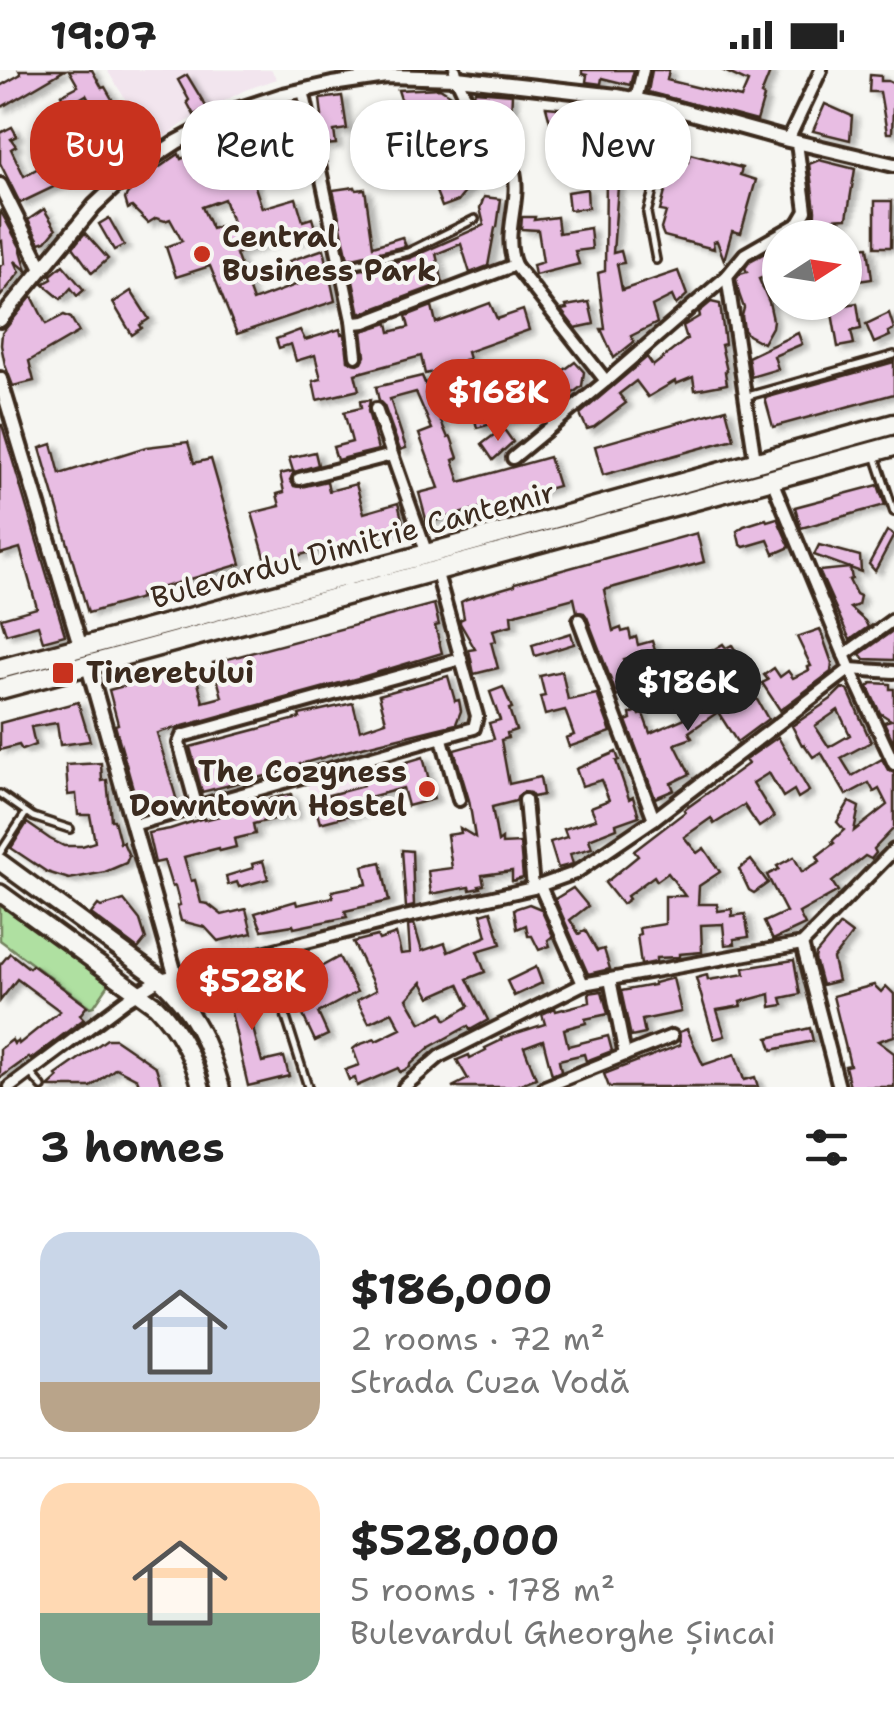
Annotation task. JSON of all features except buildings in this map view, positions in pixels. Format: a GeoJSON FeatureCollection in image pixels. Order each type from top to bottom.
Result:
{"type":"FeatureCollection","features":[{"type":"Feature","properties":{"kind":"main road","name":"Bulevardul Dimitrie Cantemir"},"geometry":{"type":"LineString","coordinates":[[432,562],[755,461],[894,424]]}},
{"type":"Feature","properties":{"kind":"main road","name":"Bulevardul Dimitrie Cantemir"},"geometry":{"type":"LineString","coordinates":[[0,689],[85,657],[432,562],[894,446]]}},
{"type":"Feature","properties":{"kind":"main road","name":"Bulevardul Dimitrie Cantemir"},"geometry":{"type":"LineString","coordinates":[[0,669],[85,657]]}},
{"type":"Feature","properties":{"kind":"main road"},"geometry":{"type":"LineString","coordinates":[[0,862],[168,977],[207,1041],[222,1087]]}},
{"type":"Feature","properties":{"kind":"main road"},"geometry":{"type":"LineString","coordinates":[[0,893],[156,1006],[180,1034],[201,1087]]}},
{"type":"Feature","properties":{"kind":"street"},"geometry":{"type":"LineString","coordinates":[[636,99],[644,70]]}},
{"type":"Feature","properties":{"kind":"street"},"geometry":{"type":"LineString","coordinates":[[513,458],[727,276],[744,254],[804,216],[792,141],[821,70]]}},
{"type":"Feature","properties":{"kind":"street"},"geometry":{"type":"LineString","coordinates":[[0,320],[102,197],[177,142],[237,110],[303,90],[391,73],[456,74],[640,100]]}},
{"type":"Feature","properties":{"kind":"street"},"geometry":{"type":"LineString","coordinates":[[456,74],[465,97],[513,166],[516,190],[510,245],[515,265],[606,381]]}},
{"type":"Feature","properties":{"kind":"street"},"geometry":{"type":"LineString","coordinates":[[303,90],[352,320],[356,356]]}},
{"type":"Feature","properties":{"kind":"street"},"geometry":{"type":"LineString","coordinates":[[691,113],[894,165]]}},
{"type":"Feature","properties":{"kind":"street"},"geometry":{"type":"LineString","coordinates":[[0,185],[42,269]]}},
{"type":"Feature","properties":{"kind":"street"},"geometry":{"type":"LineString","coordinates":[[352,320],[365,322],[515,265]]}},
{"type":"Feature","properties":{"kind":"street"},"geometry":{"type":"LineString","coordinates":[[727,276],[755,461]]}},
{"type":"Feature","properties":{"kind":"street"},"geometry":{"type":"LineString","coordinates":[[0,380],[133,826],[168,977]]}},
{"type":"Feature","properties":{"kind":"street"},"geometry":{"type":"LineString","coordinates":[[133,826],[470,730],[477,722],[432,562],[376,409]]}},
{"type":"Feature","properties":{"kind":"street"},"geometry":{"type":"LineString","coordinates":[[299,479],[392,455]]}},
{"type":"Feature","properties":{"kind":"street"},"geometry":{"type":"LineString","coordinates":[[771,478],[894,764]]}},
{"type":"Feature","properties":{"kind":"street"},"geometry":{"type":"LineString","coordinates":[[579,620],[654,819]]}},
{"type":"Feature","properties":{"kind":"street"},"geometry":{"type":"LineString","coordinates":[[844,655],[894,620]]}},
{"type":"Feature","properties":{"kind":"street"},"geometry":{"type":"LineString","coordinates":[[196,808],[180,743],[182,736],[461,658]]}},
{"type":"Feature","properties":{"kind":"street"},"geometry":{"type":"LineString","coordinates":[[10,1087],[139,992],[168,977],[537,887],[575,873],[654,819],[850,669],[894,672]]}},
{"type":"Feature","properties":{"kind":"street"},"geometry":{"type":"LineString","coordinates":[[442,738],[459,800]]}},
{"type":"Feature","properties":{"kind":"street"},"geometry":{"type":"LineString","coordinates":[[525,800],[537,887],[582,984]]}},
{"type":"Feature","properties":{"kind":"street"},"geometry":{"type":"LineString","coordinates":[[404,1087],[440,1056],[582,984],[802,944],[894,850]]}},
{"type":"Feature","properties":{"kind":"street"},"geometry":{"type":"LineString","coordinates":[[802,944],[839,1087]]}},
{"type":"Feature","properties":{"kind":"street"},"geometry":{"type":"LineString","coordinates":[[610,979],[626,1055]]}},
{"type":"Feature","properties":{"kind":"street"},"geometry":{"type":"LineString","coordinates":[[545,1087],[672,1036]]}},
{"type":"Feature","properties":{"kind":"lane"},"geometry":{"type":"LineString","coordinates":[[651,190],[649,230],[656,260]]}},
{"type":"Feature","properties":{"kind":"lane"},"geometry":{"type":"LineString","coordinates":[[340,268],[408,252],[475,219]]}},
{"type":"Feature","properties":{"kind":"lane"},"geometry":{"type":"LineString","coordinates":[[745,396],[894,355]]}},
{"type":"Feature","properties":{"kind":"lane"},"geometry":{"type":"LineString","coordinates":[[873,451],[894,512]]}},
{"type":"Feature","properties":{"kind":"lane"},"geometry":{"type":"LineString","coordinates":[[0,794],[40,821],[70,829]]}},
{"type":"Feature","properties":{"kind":"lane"},"geometry":{"type":"LineString","coordinates":[[0,853],[26,813]]}},
{"type":"Feature","properties":{"kind":"lane"},"geometry":{"type":"LineString","coordinates":[[264,952],[308,1087]]}},
{"type":"Feature","properties":{"kind":"lane"},"geometry":{"type":"LineString","coordinates":[[30,1073],[42,1087]]}},
{"type":"Feature","properties":{"kind":"shaded area"},"geometry":{"type":"Polygon","coordinates":[[[107,70],[271,70],[277,79],[226,100],[181,100],[181,125],[161,140],[161,100],[126,100],[107,70]]]}},
{"type":"Feature","properties":{"kind":"shaded area"},"geometry":{"type":"Polygon","coordinates":[[[358,770],[364,794],[371,793],[376,811],[318,826],[307,783],[358,770]]]}},
{"type":"Feature","properties":{"kind":"green space"},"geometry":{"type":"Polygon","coordinates":[[[0,903],[109,984],[94,1006],[90,1007],[0,940],[0,903]]]}},
{"type":"Feature","properties":{"kind":"place","name":"Central Business Park"},"geometry":{"type":"Point","coordinates":[202,254]}},
{"type":"Feature","properties":{"kind":"place","name":"Tineretului"},"geometry":{"type":"Point","coordinates":[63,673]}},
{"type":"Feature","properties":{"kind":"place","name":"The Cozyness Downtown Hostel"},"geometry":{"type":"Point","coordinates":[427,789]}}]}
